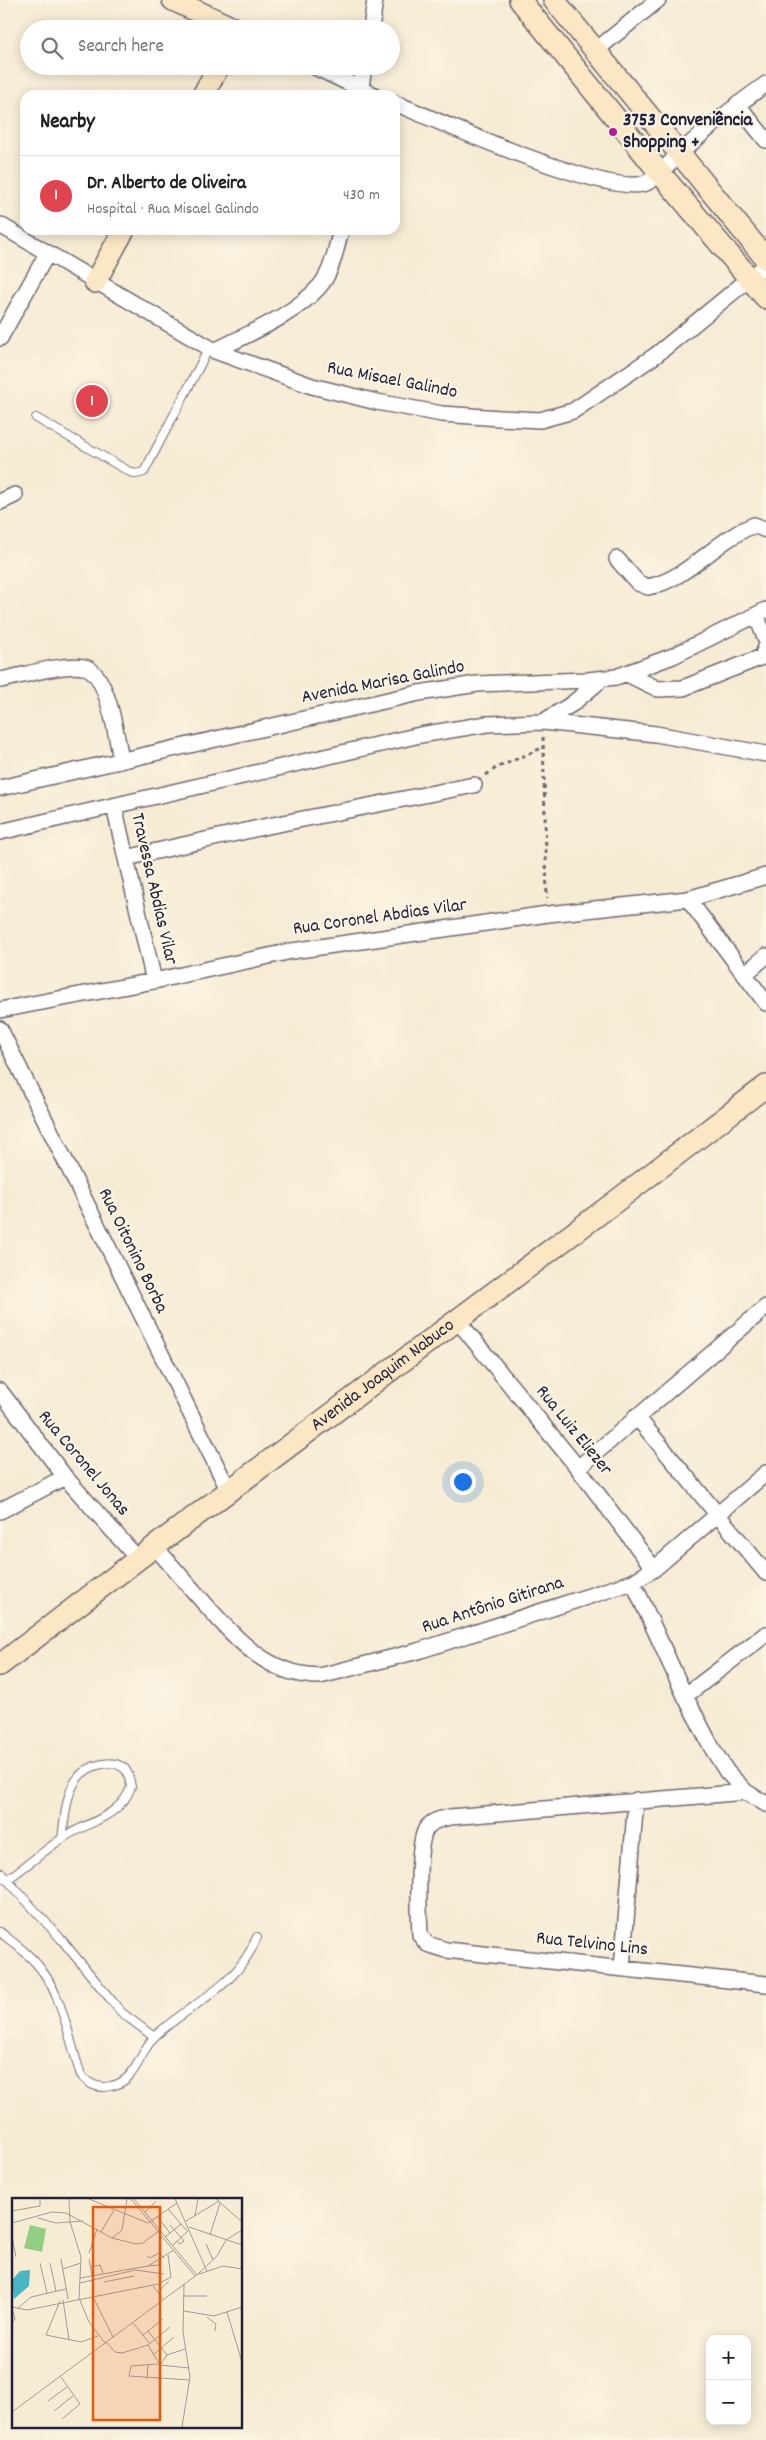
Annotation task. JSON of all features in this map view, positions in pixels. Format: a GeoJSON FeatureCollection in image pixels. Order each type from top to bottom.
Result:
{"type":"FeatureCollection","features":[{"type":"Feature","properties":{"kind":"street"},"geometry":{"type":"LineString","coordinates":[[173,0],[216,20]]}},
{"type":"Feature","properties":{"kind":"street"},"geometry":{"type":"LineString","coordinates":[[373,20],[376,0]]}},
{"type":"Feature","properties":{"kind":"street"},"geometry":{"type":"LineString","coordinates":[[520,0],[660,173],[766,298]]}},
{"type":"Feature","properties":{"kind":"street"},"geometry":{"type":"LineString","coordinates":[[554,0],[678,154],[766,258]]}},
{"type":"Feature","properties":{"kind":"street"},"geometry":{"type":"LineString","coordinates":[[596,51],[658,0]]}},
{"type":"Feature","properties":{"kind":"street"},"geometry":{"type":"LineString","coordinates":[[205,90],[214,75]]}},
{"type":"Feature","properties":{"kind":"street"},"geometry":{"type":"LineString","coordinates":[[330,75],[359,90]]}},
{"type":"Feature","properties":{"kind":"street"},"geometry":{"type":"LineString","coordinates":[[364,75],[365,90]]}},
{"type":"Feature","properties":{"kind":"street"},"geometry":{"type":"LineString","coordinates":[[400,105],[559,168],[608,182],[634,185],[646,183],[660,173],[678,154],[737,104],[766,84]]}},
{"type":"Feature","properties":{"kind":"street"},"geometry":{"type":"LineString","coordinates":[[737,104],[766,140]]}},
{"type":"Feature","properties":{"kind":"street","name":"Rua Misael Galindo"},"geometry":{"type":"LineString","coordinates":[[0,225],[212,349],[312,386],[378,402],[442,414],[540,420],[573,411],[615,384],[656,355],[766,265]]}},
{"type":"Feature","properties":{"kind":"street"},"geometry":{"type":"LineString","coordinates":[[95,282],[121,235]]}},
{"type":"Feature","properties":{"kind":"street"},"geometry":{"type":"LineString","coordinates":[[212,349],[300,304],[321,286],[334,256],[340,235]]}},
{"type":"Feature","properties":{"kind":"street"},"geometry":{"type":"LineString","coordinates":[[0,338],[47,254]]}},
{"type":"Feature","properties":{"kind":"street"},"geometry":{"type":"LineString","coordinates":[[0,502],[15,494]]}},
{"type":"Feature","properties":{"kind":"street"},"geometry":{"type":"LineString","coordinates":[[617,559],[638,583],[648,587],[654,586],[670,580],[740,531],[754,525],[766,530]]}},
{"type":"Feature","properties":{"kind":"street"},"geometry":{"type":"LineString","coordinates":[[761,612],[766,640]]}},
{"type":"Feature","properties":{"kind":"street","name":"Avenida Marisa Galindo"},"geometry":{"type":"LineString","coordinates":[[0,788],[429,691],[502,682],[602,679],[627,674],[673,656],[761,612]]}},
{"type":"Feature","properties":{"kind":"street"},"geometry":{"type":"LineString","coordinates":[[627,674],[658,689],[683,688],[762,657],[766,647]]}},
{"type":"Feature","properties":{"kind":"street"},"geometry":{"type":"LineString","coordinates":[[0,680],[68,667],[86,667],[96,673],[108,704],[121,760]]}},
{"type":"Feature","properties":{"kind":"street"},"geometry":{"type":"LineString","coordinates":[[543,722],[572,704],[602,679]]}},
{"type":"Feature","properties":{"kind":"street"},"geometry":{"type":"LineString","coordinates":[[0,832],[441,731],[487,724],[543,722],[656,734],[766,754]]}},
{"type":"Feature","properties":{"kind":"street"},"geometry":{"type":"LineString","coordinates":[[126,858],[263,827],[474,785]]}},
{"type":"Feature","properties":{"kind":"street","name":"Travessa Abdias Vilar"},"geometry":{"type":"LineString","coordinates":[[114,806],[154,981]]}},
{"type":"Feature","properties":{"kind":"street","name":"Rua Coronel Abdias Vilar"},"geometry":{"type":"LineString","coordinates":[[0,1010],[154,981],[292,951],[548,914],[688,899],[766,876]]}},
{"type":"Feature","properties":{"kind":"street"},"geometry":{"type":"LineString","coordinates":[[688,899],[766,1003]]}},
{"type":"Feature","properties":{"kind":"street"},"geometry":{"type":"LineString","coordinates":[[745,974],[766,956]]}},
{"type":"Feature","properties":{"kind":"street","name":"Rua Oitonino Borba"},"geometry":{"type":"LineString","coordinates":[[0,1029],[229,1490]]}},
{"type":"Feature","properties":{"kind":"street","name":"Avenida Joaquim Nabuco"},"geometry":{"type":"LineString","coordinates":[[0,1665],[229,1490],[458,1321],[766,1086]]}},
{"type":"Feature","properties":{"kind":"street"},"geometry":{"type":"LineString","coordinates":[[578,1468],[636,1416],[766,1306]]}},
{"type":"Feature","properties":{"kind":"street","name":"Rua Luiz Eliezer"},"geometry":{"type":"LineString","coordinates":[[458,1321],[578,1468],[654,1569]]}},
{"type":"Feature","properties":{"kind":"street","name":"Rua Coronel Jonas"},"geometry":{"type":"LineString","coordinates":[[0,1391],[65,1477],[146,1553]]}},
{"type":"Feature","properties":{"kind":"street"},"geometry":{"type":"LineString","coordinates":[[636,1416],[766,1573]]}},
{"type":"Feature","properties":{"kind":"street","name":"Rua Antônio Gitirana"},"geometry":{"type":"LineString","coordinates":[[146,1553],[258,1657],[278,1667],[305,1676],[338,1673],[418,1652],[633,1582],[654,1569],[766,1473]]}},
{"type":"Feature","properties":{"kind":"street"},"geometry":{"type":"LineString","coordinates":[[0,1511],[65,1477]]}},
{"type":"Feature","properties":{"kind":"street"},"geometry":{"type":"LineString","coordinates":[[633,1582],[685,1696],[727,1772],[746,1792],[766,1804]]}},
{"type":"Feature","properties":{"kind":"street"},"geometry":{"type":"LineString","coordinates":[[685,1696],[766,1634]]}},
{"type":"Feature","properties":{"kind":"street"},"geometry":{"type":"LineString","coordinates":[[622,1968],[636,1800],[746,1792]]}},
{"type":"Feature","properties":{"kind":"street","name":"Rua Telvino Lins"},"geometry":{"type":"LineString","coordinates":[[636,1800],[450,1817],[434,1821],[426,1829],[422,1846],[420,1935],[427,1944],[446,1950],[766,1984]]}},
{"type":"Feature","properties":{"kind":"lane"},"geometry":{"type":"LineString","coordinates":[[36,418],[122,468],[136,474],[144,472],[212,349]]}},
{"type":"Feature","properties":{"kind":"lane"},"geometry":{"type":"LineString","coordinates":[[8,1880],[62,1839],[97,1821],[122,1804],[131,1787],[126,1770],[118,1764],[105,1763],[89,1769],[77,1778],[70,1791],[62,1839]]}},
{"type":"Feature","properties":{"kind":"lane"},"geometry":{"type":"LineString","coordinates":[[0,1872],[61,1939],[121,2012],[154,2038]]}},
{"type":"Feature","properties":{"kind":"lane"},"geometry":{"type":"LineString","coordinates":[[0,1932],[23,1950],[43,1972],[54,1992],[81,2074],[87,2082],[96,2086],[110,2086],[124,2080],[139,2064],[154,2038],[218,1990],[238,1972],[251,1954],[257,1937]]}},
{"type":"Feature","properties":{"kind":"path"},"geometry":{"type":"LineString","coordinates":[[543,722],[548,914]]}},
{"type":"Feature","properties":{"kind":"path"},"geometry":{"type":"LineString","coordinates":[[474,785],[496,768],[544,747]]}},
{"type":"Feature","properties":{"kind":"place","name":"3753 Conveniência Shopping +"},"geometry":{"type":"Point","coordinates":[613,132]}},
{"type":"Feature","properties":{"kind":"place","name":"Dr. Alberto de Oliveira"},"geometry":{"type":"Point","coordinates":[92,401]}}]}
